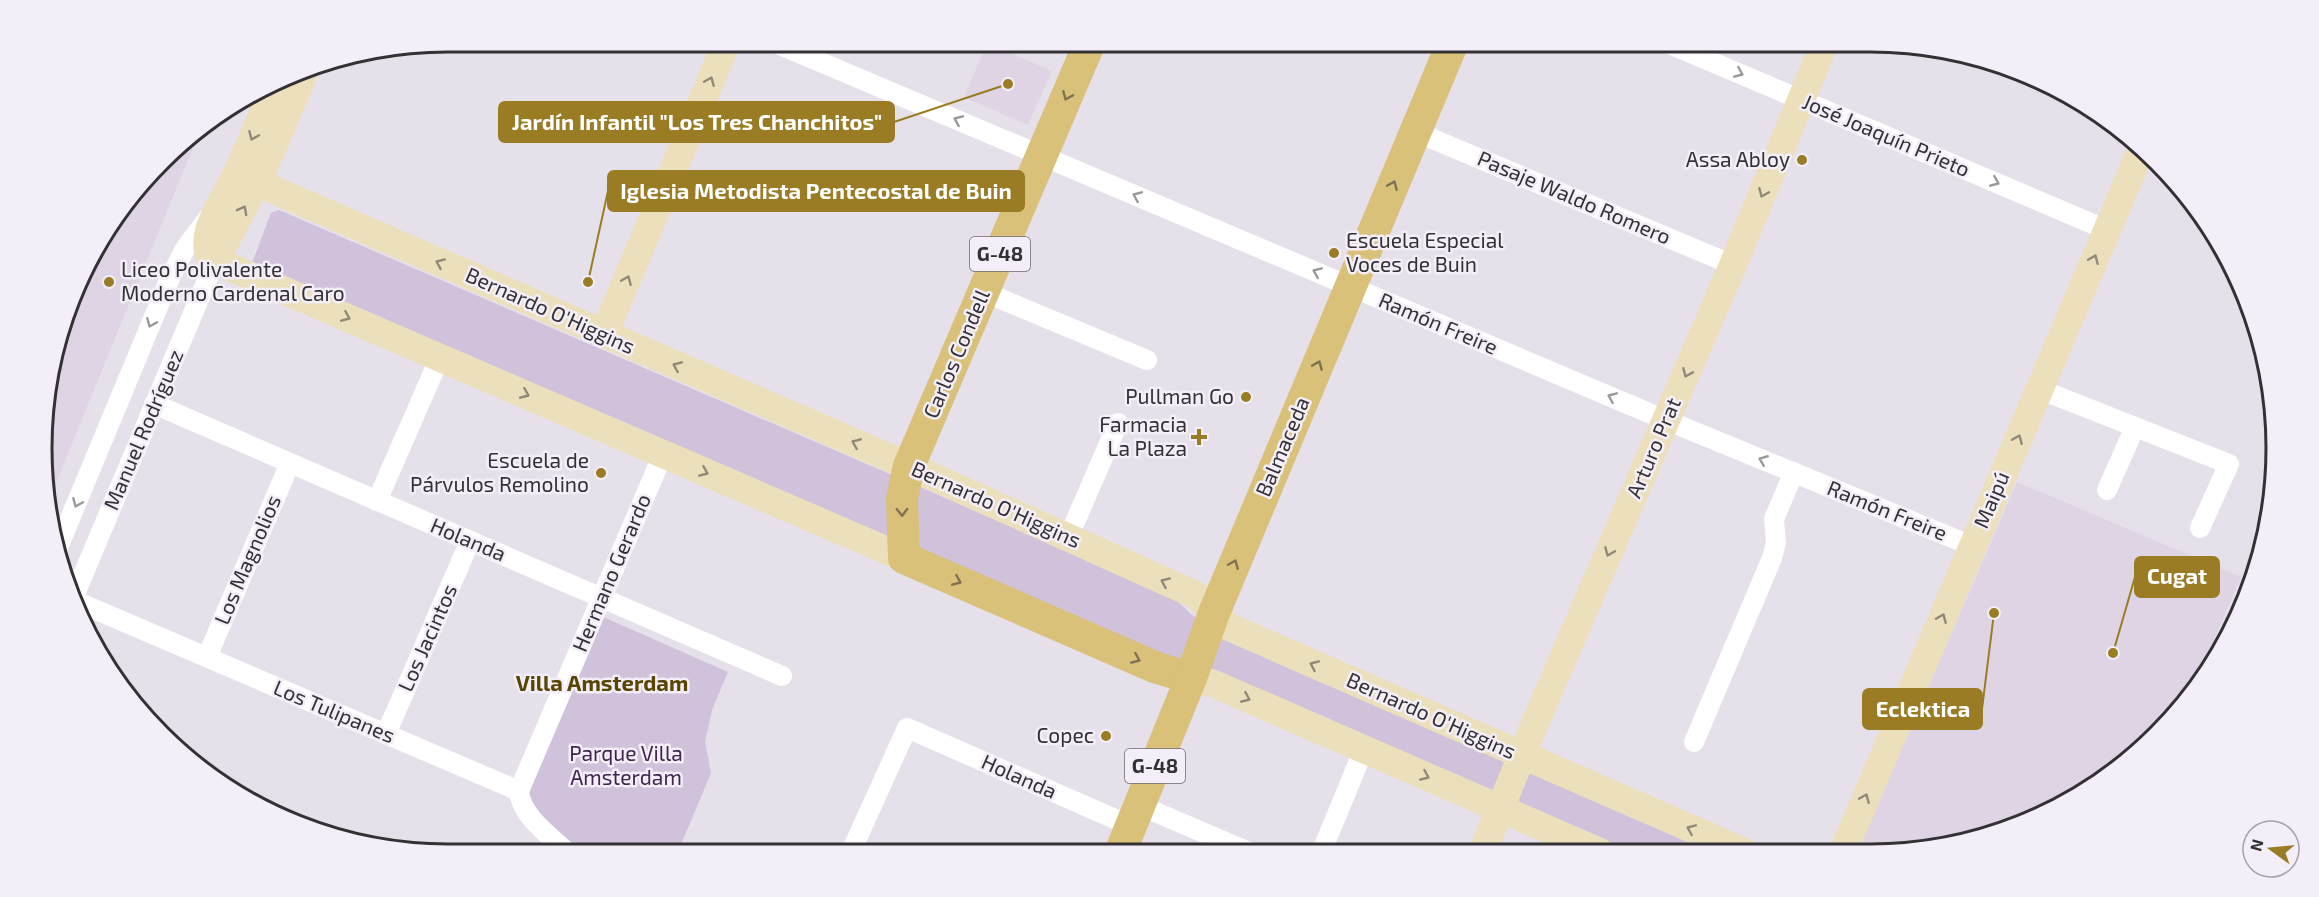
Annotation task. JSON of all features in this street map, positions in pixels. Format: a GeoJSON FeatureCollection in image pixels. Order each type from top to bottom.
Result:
{"type":"FeatureCollection","features":[{"type":"Feature","properties":{"kind":"main road"},"geometry":{"type":"LineString","coordinates":[[604,334],[723,52]]}},
{"type":"Feature","properties":{"kind":"main road","name":"Carlos Condell"},"geometry":{"type":"LineString","coordinates":[[909,466],[1086,52]]}},
{"type":"Feature","properties":{"kind":"main road","name":"Balmaceda"},"geometry":{"type":"LineString","coordinates":[[1130,828],[1191,678],[1214,612],[1449,52]]}},
{"type":"Feature","properties":{"kind":"main road","name":"Arturo Prat"},"geometry":{"type":"LineString","coordinates":[[1486,844],[1735,260],[1820,52]]}},
{"type":"Feature","properties":{"kind":"main road","name":"Manuel Rodríguez"},"geometry":{"type":"LineString","coordinates":[[273,93],[247,178],[215,261],[208,254],[207,243],[210,228],[222,200],[247,178],[299,82]]}},
{"type":"Feature","properties":{"kind":"main road","name":"Maipú"},"geometry":{"type":"LineString","coordinates":[[1845,844],[2138,157]]}},
{"type":"Feature","properties":{"kind":"main road","name":"Bernardo O'Higgins"},"geometry":{"type":"LineString","coordinates":[[247,178],[909,466],[1196,595],[1229,627],[1726,844]]}},
{"type":"Feature","properties":{"kind":"main road"},"geometry":{"type":"LineString","coordinates":[[215,261],[1157,668],[1214,684],[1582,844]]}},
{"type":"Feature","properties":{"kind":"main road","name":"G-48"},"geometry":{"type":"LineString","coordinates":[[904,558],[902,499],[909,466]]}},
{"type":"Feature","properties":{"kind":"street","name":"Ramón Freire"},"geometry":{"type":"LineString","coordinates":[[797,52],[1666,420],[1972,546]]}},
{"type":"Feature","properties":{"kind":"street","name":"José Joaquín Prieto"},"geometry":{"type":"LineString","coordinates":[[1688,52],[2107,230]]}},
{"type":"Feature","properties":{"kind":"street","name":"Pasaje Waldo Romero"},"geometry":{"type":"LineString","coordinates":[[1418,127],[1735,260]]}},
{"type":"Feature","properties":{"kind":"street"},"geometry":{"type":"LineString","coordinates":[[63,537],[170,278],[186,247],[222,200]]}},
{"type":"Feature","properties":{"kind":"street","name":"Manuel Rodríguez"},"geometry":{"type":"LineString","coordinates":[[78,587],[215,261]]}},
{"type":"Feature","properties":{"kind":"street"},"geometry":{"type":"LineString","coordinates":[[984,292],[1147,360]]}},
{"type":"Feature","properties":{"kind":"street"},"geometry":{"type":"LineString","coordinates":[[377,501],[440,357]]}},
{"type":"Feature","properties":{"kind":"street"},"geometry":{"type":"LineString","coordinates":[[2039,389],[2229,464],[2200,528]]}},
{"type":"Feature","properties":{"kind":"street","name":"Holanda"},"geometry":{"type":"LineString","coordinates":[[154,404],[782,676]]}},
{"type":"Feature","properties":{"kind":"street"},"geometry":{"type":"LineString","coordinates":[[1068,538],[1118,423]]}},
{"type":"Feature","properties":{"kind":"street"},"geometry":{"type":"LineString","coordinates":[[2107,490],[2135,427]]}},
{"type":"Feature","properties":{"kind":"street","name":"Hermano Gerardo"},"geometry":{"type":"LineString","coordinates":[[519,791],[663,454]]}},
{"type":"Feature","properties":{"kind":"street","name":"Los Magnolios"},"geometry":{"type":"LineString","coordinates":[[207,657],[290,463]]}},
{"type":"Feature","properties":{"kind":"street"},"geometry":{"type":"LineString","coordinates":[[1694,742],[1773,558],[1776,543],[1773,519],[1794,472]]}},
{"type":"Feature","properties":{"kind":"street","name":"Los Jacintos"},"geometry":{"type":"LineString","coordinates":[[386,734],[470,541]]}},
{"type":"Feature","properties":{"kind":"street","name":"Los Tulipanes"},"geometry":{"type":"LineString","coordinates":[[85,605],[519,791]]}},
{"type":"Feature","properties":{"kind":"street","name":"Holanda"},"geometry":{"type":"LineString","coordinates":[[857,844],[907,728],[1130,828],[1207,844]]}},
{"type":"Feature","properties":{"kind":"street"},"geometry":{"type":"LineString","coordinates":[[1324,844],[1364,750]]}},
{"type":"Feature","properties":{"kind":"street"},"geometry":{"type":"LineString","coordinates":[[519,791],[521,802],[528,814],[559,844]]}},
{"type":"Feature","properties":{"kind":"shaded area"},"geometry":{"type":"Polygon","coordinates":[[[983,52],[1008,52],[1052,71],[1028,125],[964,97],[983,52]]]}},
{"type":"Feature","properties":{"kind":"shaded area","name":"Liceo Polivalente Moderno Cardenal Caro"},"geometry":{"type":"Polygon","coordinates":[[[194,145],[54,487],[52,448],[56,397],[66,346],[83,297],[106,250],[134,207],[168,168],[194,145]]]}},
{"type":"Feature","properties":{"kind":"shaded area"},"geometry":{"type":"Polygon","coordinates":[[[2017,482],[2241,577],[2205,660],[2185,690],[2151,729],[2091,778],[2046,804],[1973,831],[1922,841],[1860,844],[2017,482]]]}},
{"type":"Feature","properties":{"kind":"green space"},"geometry":{"type":"Polygon","coordinates":[[[279,210],[1172,596],[1192,615],[1232,640],[1703,844],[1604,844],[901,547],[252,263],[271,213],[279,210]]]}},
{"type":"Feature","properties":{"kind":"green space","name":"Parque Villa Amsterdam"},"geometry":{"type":"Polygon","coordinates":[[[601,616],[728,672],[712,710],[705,742],[711,773],[681,844],[570,844],[531,809],[527,794],[601,616]]]}},
{"type":"Feature","properties":{"kind":"place","name":"Jardín Infantil \"Los Tres Chanchitos\""},"geometry":{"type":"Point","coordinates":[1008,84]}},
{"type":"Feature","properties":{"kind":"place","name":"Assa Abloy"},"geometry":{"type":"Point","coordinates":[1802,160]}},
{"type":"Feature","properties":{"kind":"place","name":"Escuela Especial Voces de Buin"},"geometry":{"type":"Point","coordinates":[1334,253]}},
{"type":"Feature","properties":{"kind":"place","name":"Liceo Polivalente Moderno Cardenal Caro"},"geometry":{"type":"Point","coordinates":[109,282]}},
{"type":"Feature","properties":{"kind":"place","name":"Iglesia Metodista Pentecostal de Buin"},"geometry":{"type":"Point","coordinates":[588,282]}},
{"type":"Feature","properties":{"kind":"place","name":"Pullman Go"},"geometry":{"type":"Point","coordinates":[1246,397]}},
{"type":"Feature","properties":{"kind":"place","name":"Farmacia La Plaza"},"geometry":{"type":"Point","coordinates":[1199,437]}},
{"type":"Feature","properties":{"kind":"place","name":"Escuela de Párvulos Remolino"},"geometry":{"type":"Point","coordinates":[601,473]}},
{"type":"Feature","properties":{"kind":"place","name":"Eclektica"},"geometry":{"type":"Point","coordinates":[1994,613]}},
{"type":"Feature","properties":{"kind":"place","name":"Cugat"},"geometry":{"type":"Point","coordinates":[2113,653]}},
{"type":"Feature","properties":{"kind":"place","name":"Copec"},"geometry":{"type":"Point","coordinates":[1106,736]}},
{"type":"Feature","properties":{"kind":"district","name":"Villa Amsterdam"},"geometry":{"type":"Point","coordinates":[602,683]}}]}
